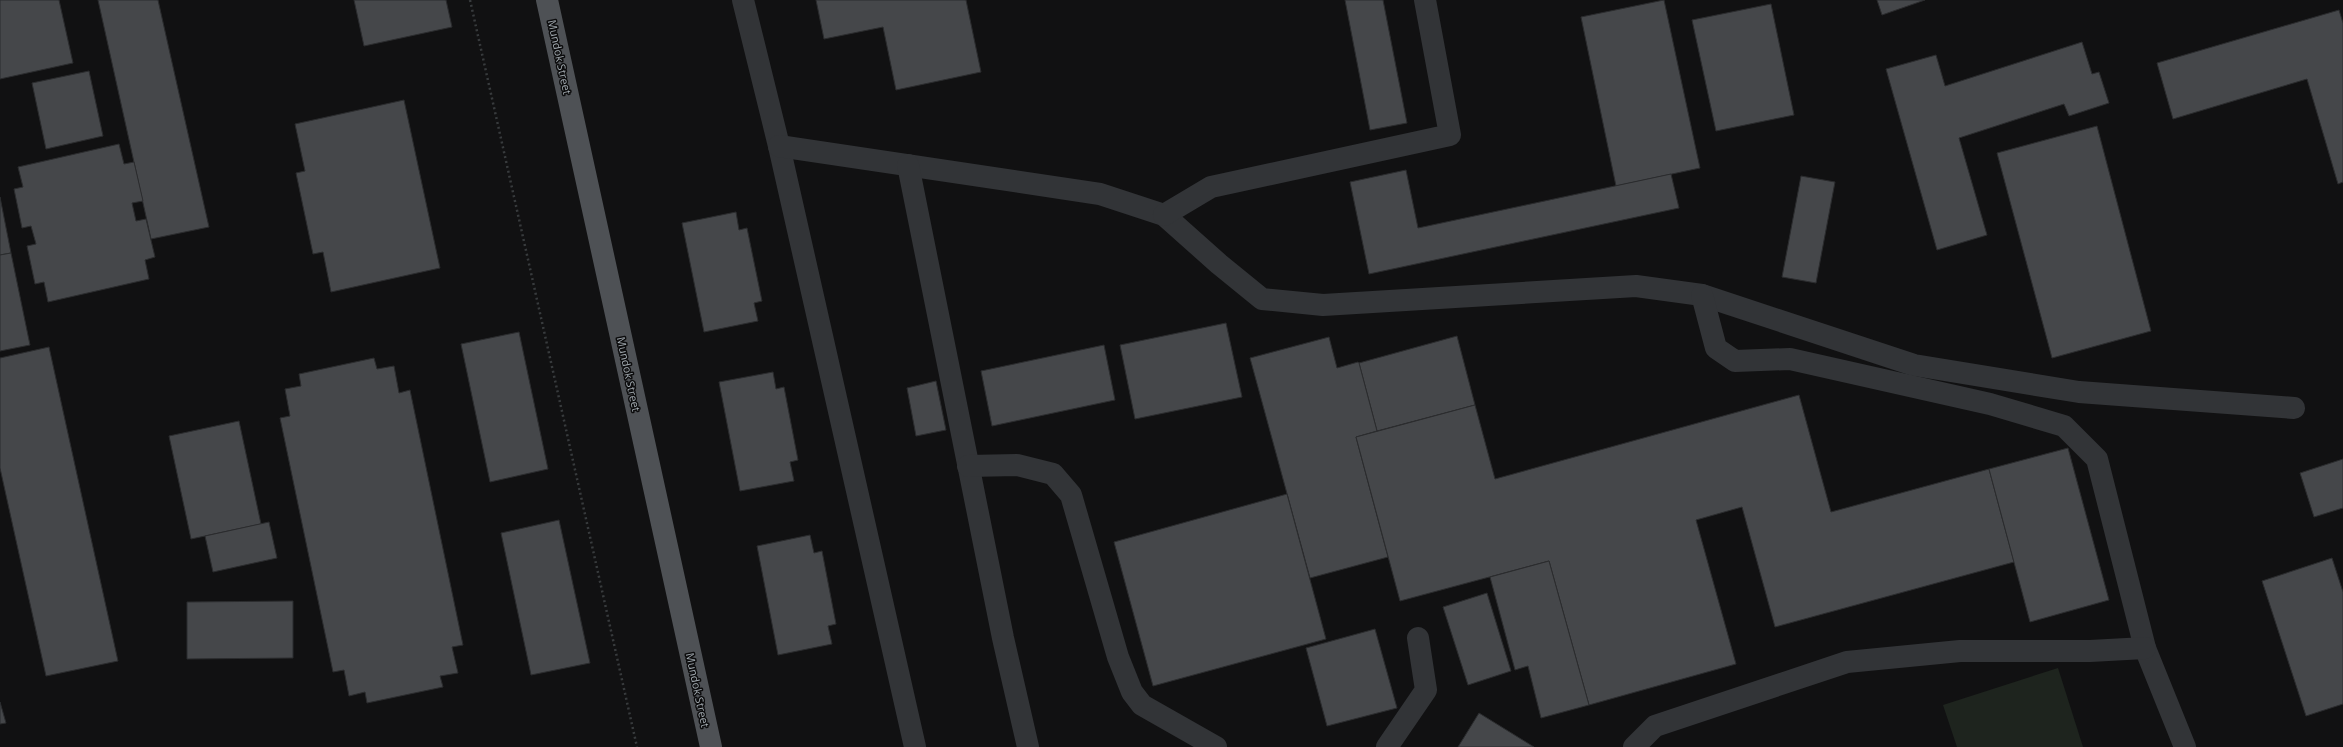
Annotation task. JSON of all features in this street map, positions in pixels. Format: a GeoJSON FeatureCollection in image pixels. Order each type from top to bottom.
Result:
{"type":"FeatureCollection","features":[{"type":"Feature","properties":{"kind":"main road","name":"Mundok Street"},"geometry":{"type":"LineString","coordinates":[[547,0],[711,747]]}},
{"type":"Feature","properties":{"kind":"street"},"geometry":{"type":"LineString","coordinates":[[743,0],[779,146],[915,747]]}},
{"type":"Feature","properties":{"kind":"street"},"geometry":{"type":"LineString","coordinates":[[1164,215],[1211,187],[1450,135],[1425,0]]}},
{"type":"Feature","properties":{"kind":"street"},"geometry":{"type":"LineString","coordinates":[[779,146],[1100,194],[1164,215],[1218,264],[1262,300],[1323,305],[1636,286],[1702,295],[1914,365],[2079,392],[2294,408]]}},
{"type":"Feature","properties":{"kind":"street"},"geometry":{"type":"LineString","coordinates":[[908,165],[1002,638],[1028,747]]}},
{"type":"Feature","properties":{"kind":"street"},"geometry":{"type":"LineString","coordinates":[[1702,295],[1716,348],[1735,361],[1790,359],[1990,404],[2064,426],[2097,459],[2145,648],[2185,747]]}},
{"type":"Feature","properties":{"kind":"street"},"geometry":{"type":"LineString","coordinates":[[968,466],[1017,464],[1053,474],[1071,495],[1118,657],[1132,692],[1142,705],[1216,747]]}},
{"type":"Feature","properties":{"kind":"street"},"geometry":{"type":"LineString","coordinates":[[1387,747],[1426,690],[1418,638]]}},
{"type":"Feature","properties":{"kind":"street"},"geometry":{"type":"LineString","coordinates":[[1634,747],[1655,726],[1847,662],[1960,651],[2090,651],[2145,648]]}},
{"type":"Feature","properties":{"kind":"path"},"geometry":{"type":"LineString","coordinates":[[470,0],[637,747]]}},
{"type":"Feature","properties":{"kind":"shaded area"},"geometry":{"type":"Polygon","coordinates":[[[2058,668],[2083,747],[1957,747],[1943,705],[2058,668]]]}},
{"type":"Feature","properties":{"kind":"building"},"geometry":{"type":"Polygon","coordinates":[[[0,0],[59,0],[73,63],[0,79],[0,0]]]}},
{"type":"Feature","properties":{"kind":"building"},"geometry":{"type":"Polygon","coordinates":[[[98,0],[158,0],[209,227],[151,239],[98,0]]]}},
{"type":"Feature","properties":{"kind":"building"},"geometry":{"type":"Polygon","coordinates":[[[354,0],[446,0],[452,27],[364,46],[354,0]]]}},
{"type":"Feature","properties":{"kind":"building"},"geometry":{"type":"Polygon","coordinates":[[[816,0],[966,0],[981,72],[896,90],[883,27],[824,39],[816,0]]]}},
{"type":"Feature","properties":{"kind":"building"},"geometry":{"type":"Polygon","coordinates":[[[1345,0],[1383,0],[1407,123],[1370,130],[1345,0]]]}},
{"type":"Feature","properties":{"kind":"building"},"geometry":{"type":"Polygon","coordinates":[[[1664,0],[1700,168],[1616,186],[1581,17],[1664,0]]]}},
{"type":"Feature","properties":{"kind":"building"},"geometry":{"type":"Polygon","coordinates":[[[1877,0],[1925,0],[1882,15],[1877,0]]]}},
{"type":"Feature","properties":{"kind":"building"},"geometry":{"type":"Polygon","coordinates":[[[1771,4],[1794,115],[1716,131],[1692,20],[1771,4]]]}},
{"type":"Feature","properties":{"kind":"building"},"geometry":{"type":"Polygon","coordinates":[[[2339,10],[2343,23],[2343,182],[2338,184],[2307,79],[2173,119],[2157,63],[2339,10]]]}},
{"type":"Feature","properties":{"kind":"building"},"geometry":{"type":"Polygon","coordinates":[[[2082,42],[2092,74],[2099,72],[2109,103],[2069,116],[2064,104],[1959,138],[1987,235],[1937,250],[1886,69],[1936,55],[1945,86],[2082,42]]]}},
{"type":"Feature","properties":{"kind":"building"},"geometry":{"type":"Polygon","coordinates":[[[89,71],[103,136],[46,149],[32,83],[89,71]]]}},
{"type":"Feature","properties":{"kind":"building"},"geometry":{"type":"Polygon","coordinates":[[[404,100],[440,268],[331,292],[323,252],[313,254],[296,173],[305,171],[295,124],[404,100]]]}},
{"type":"Feature","properties":{"kind":"building"},"geometry":{"type":"Polygon","coordinates":[[[2097,126],[2151,331],[2052,358],[1997,153],[2097,126]]]}},
{"type":"Feature","properties":{"kind":"building"},"geometry":{"type":"Polygon","coordinates":[[[119,144],[124,164],[134,162],[143,201],[132,203],[136,221],[146,219],[155,257],[145,260],[149,279],[48,302],[44,282],[35,284],[27,246],[36,244],[31,226],[22,228],[14,189],[23,187],[18,167],[119,144]]]}},
{"type":"Feature","properties":{"kind":"building"},"geometry":{"type":"Polygon","coordinates":[[[1406,170],[1418,228],[1671,174],[1679,208],[1369,274],[1350,182],[1406,170]]]}},
{"type":"Feature","properties":{"kind":"building"},"geometry":{"type":"Polygon","coordinates":[[[1801,176],[1835,182],[1816,283],[1782,277],[1801,176]]]}},
{"type":"Feature","properties":{"kind":"building"},"geometry":{"type":"Polygon","coordinates":[[[0,197],[11,253],[0,255],[0,197]]]}},
{"type":"Feature","properties":{"kind":"building"},"geometry":{"type":"Polygon","coordinates":[[[736,212],[739,230],[747,228],[762,301],[754,303],[758,321],[704,332],[682,223],[736,212]]]}},
{"type":"Feature","properties":{"kind":"building"},"geometry":{"type":"Polygon","coordinates":[[[11,253],[30,345],[0,351],[0,255],[11,253]]]}},
{"type":"Feature","properties":{"kind":"building"},"geometry":{"type":"Polygon","coordinates":[[[1226,323],[1242,397],[1135,419],[1120,345],[1226,323]]]}},
{"type":"Feature","properties":{"kind":"building"},"geometry":{"type":"Polygon","coordinates":[[[519,332],[548,469],[490,482],[461,344],[519,332]]]}},
{"type":"Feature","properties":{"kind":"building"},"geometry":{"type":"Polygon","coordinates":[[[1457,336],[1475,405],[1377,431],[1359,363],[1457,336]]]}},
{"type":"Feature","properties":{"kind":"building"},"geometry":{"type":"Polygon","coordinates":[[[1329,337],[1337,368],[1359,363],[1377,431],[1356,437],[1388,557],[1310,578],[1250,358],[1329,337]]]}},
{"type":"Feature","properties":{"kind":"building"},"geometry":{"type":"Polygon","coordinates":[[[1104,345],[1115,400],[992,426],[981,371],[1104,345]]]}},
{"type":"Feature","properties":{"kind":"building"},"geometry":{"type":"Polygon","coordinates":[[[49,347],[118,661],[46,676],[0,468],[0,358],[49,347]]]}},
{"type":"Feature","properties":{"kind":"building"},"geometry":{"type":"Polygon","coordinates":[[[374,358],[377,369],[394,366],[399,393],[410,390],[463,645],[452,647],[458,673],[440,676],[443,687],[367,703],[365,692],[349,696],[344,670],[333,672],[280,418],[290,416],[285,389],[301,386],[299,374],[374,358]]]}},
{"type":"Feature","properties":{"kind":"building"},"geometry":{"type":"Polygon","coordinates":[[[773,372],[776,389],[784,387],[798,460],[790,462],[794,481],[740,491],[719,382],[773,372]]]}},
{"type":"Feature","properties":{"kind":"building"},"geometry":{"type":"Polygon","coordinates":[[[936,381],[946,430],[916,436],[907,388],[936,381]]]}},
{"type":"Feature","properties":{"kind":"building"},"geometry":{"type":"Polygon","coordinates":[[[1799,395],[1831,512],[1989,469],[2014,562],[1775,627],[1742,507],[1696,520],[1736,664],[1589,705],[1549,561],[1400,601],[1356,437],[1475,405],[1495,479],[1799,395]]]}},
{"type":"Feature","properties":{"kind":"building"},"geometry":{"type":"Polygon","coordinates":[[[239,421],[261,524],[191,539],[169,436],[239,421]]]}},
{"type":"Feature","properties":{"kind":"building"},"geometry":{"type":"Polygon","coordinates":[[[2068,448],[2109,600],[2030,622],[1989,469],[2068,448]]]}},
{"type":"Feature","properties":{"kind":"building"},"geometry":{"type":"Polygon","coordinates":[[[2343,459],[2343,508],[2314,517],[2300,473],[2343,459]]]}},
{"type":"Feature","properties":{"kind":"building"},"geometry":{"type":"Polygon","coordinates":[[[1287,494],[1326,639],[1153,686],[1114,542],[1287,494]]]}},
{"type":"Feature","properties":{"kind":"building"},"geometry":{"type":"Polygon","coordinates":[[[559,520],[590,663],[531,675],[501,533],[559,520]]]}},
{"type":"Feature","properties":{"kind":"building"},"geometry":{"type":"Polygon","coordinates":[[[269,522],[277,558],[213,572],[205,536],[269,522]]]}},
{"type":"Feature","properties":{"kind":"building"},"geometry":{"type":"Polygon","coordinates":[[[810,535],[814,553],[822,551],[836,624],[828,626],[832,644],[778,655],[757,546],[810,535]]]}},
{"type":"Feature","properties":{"kind":"building"},"geometry":{"type":"Polygon","coordinates":[[[2332,558],[2343,592],[2343,704],[2306,716],[2262,581],[2332,558]]]}},
{"type":"Feature","properties":{"kind":"building"},"geometry":{"type":"Polygon","coordinates":[[[1549,561],[1589,705],[1541,718],[1528,666],[1515,670],[1490,577],[1549,561]]]}},
{"type":"Feature","properties":{"kind":"building"},"geometry":{"type":"Polygon","coordinates":[[[1487,593],[1511,671],[1468,685],[1443,607],[1487,593]]]}},
{"type":"Feature","properties":{"kind":"building"},"geometry":{"type":"Polygon","coordinates":[[[293,601],[293,658],[187,659],[187,602],[293,601]]]}},
{"type":"Feature","properties":{"kind":"building"},"geometry":{"type":"Polygon","coordinates":[[[1375,629],[1397,708],[1327,726],[1306,648],[1375,629]]]}},
{"type":"Feature","properties":{"kind":"building"},"geometry":{"type":"Polygon","coordinates":[[[0,702],[6,723],[0,724],[0,702]]]}},
{"type":"Feature","properties":{"kind":"building"},"geometry":{"type":"Polygon","coordinates":[[[1479,713],[1534,747],[1458,747],[1479,713]]]}}]}
